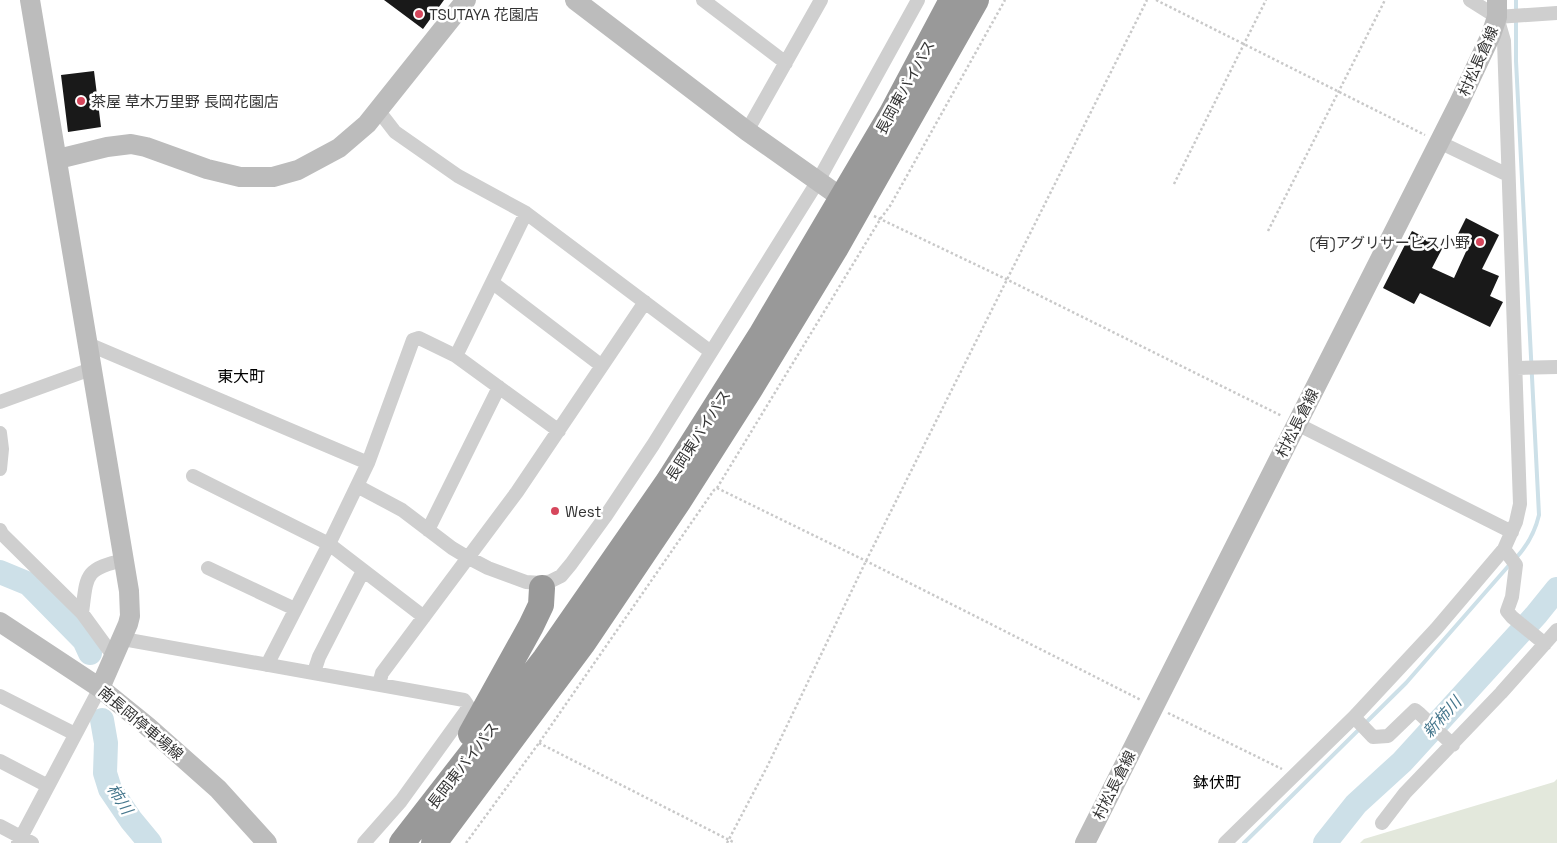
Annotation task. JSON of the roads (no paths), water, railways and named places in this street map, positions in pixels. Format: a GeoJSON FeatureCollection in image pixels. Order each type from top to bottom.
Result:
{"type":"FeatureCollection","features":[{"type":"Feature","properties":{"kind":"highway","name":"長岡東バイパス"},"geometry":{"type":"LineString","coordinates":[[402,843],[545,659],[673,473],[741,367],[887,122],[952,0]]}},
{"type":"Feature","properties":{"kind":"highway","name":"長岡東バイパス"},"geometry":{"type":"LineString","coordinates":[[434,843],[583,643],[678,502],[835,249],[976,0]]}},
{"type":"Feature","properties":{"kind":"highway"},"geometry":{"type":"LineString","coordinates":[[422,817],[481,718],[531,626],[541,605],[542,585]]}},
{"type":"Feature","properties":{"kind":"street"},"geometry":{"type":"LineString","coordinates":[[0,826],[24,841],[48,786],[100,688],[123,639],[128,624],[130,605],[58,159],[30,0]]}},
{"type":"Feature","properties":{"kind":"street"},"geometry":{"type":"LineString","coordinates":[[58,159],[107,147],[131,144],[146,147],[224,174],[240,177],[273,177],[298,170],[339,148],[367,124],[466,0]]}},
{"type":"Feature","properties":{"kind":"street"},"geometry":{"type":"LineString","coordinates":[[575,0],[748,131],[825,186]]}},
{"type":"Feature","properties":{"kind":"street"},"geometry":{"type":"LineString","coordinates":[[702,0],[786,62]]}},
{"type":"Feature","properties":{"kind":"street"},"geometry":{"type":"LineString","coordinates":[[748,131],[821,0]]}},
{"type":"Feature","properties":{"kind":"street"},"geometry":{"type":"LineString","coordinates":[[357,486],[402,510],[467,557],[526,582],[542,585],[561,576],[606,517],[711,352],[825,186],[918,0]]}},
{"type":"Feature","properties":{"kind":"street"},"geometry":{"type":"LineString","coordinates":[[1470,0],[1497,9],[1557,12]]}},
{"type":"Feature","properties":{"kind":"street"},"geometry":{"type":"LineString","coordinates":[[1225,843],[1295,775],[1360,723],[1436,629],[1506,551],[1520,504],[1504,41],[1497,9]]}},
{"type":"Feature","properties":{"kind":"street","name":"村松長倉線"},"geometry":{"type":"LineString","coordinates":[[1085,843],[1467,86],[1497,9]]}},
{"type":"Feature","properties":{"kind":"street"},"geometry":{"type":"LineString","coordinates":[[378,110],[395,132],[458,176],[526,213],[711,352]]}},
{"type":"Feature","properties":{"kind":"street"},"geometry":{"type":"LineString","coordinates":[[1439,142],[1508,175]]}},
{"type":"Feature","properties":{"kind":"street"},"geometry":{"type":"LineString","coordinates":[[456,356],[526,213]]}},
{"type":"Feature","properties":{"kind":"street"},"geometry":{"type":"LineString","coordinates":[[493,283],[602,366]]}},
{"type":"Feature","properties":{"kind":"street"},"geometry":{"type":"LineString","coordinates":[[379,684],[382,673],[517,492],[645,302]]}},
{"type":"Feature","properties":{"kind":"street"},"geometry":{"type":"LineString","coordinates":[[267,664],[329,544],[368,463],[413,340],[419,338],[456,356],[559,431]]}},
{"type":"Feature","properties":{"kind":"street"},"geometry":{"type":"LineString","coordinates":[[88,344],[368,463]]}},
{"type":"Feature","properties":{"kind":"street"},"geometry":{"type":"LineString","coordinates":[[1516,368],[1557,367]]}},
{"type":"Feature","properties":{"kind":"street"},"geometry":{"type":"LineString","coordinates":[[0,402],[91,369]]}},
{"type":"Feature","properties":{"kind":"street"},"geometry":{"type":"LineString","coordinates":[[428,530],[498,387]]}},
{"type":"Feature","properties":{"kind":"street"},"geometry":{"type":"LineString","coordinates":[[1297,424],[1512,532]]}},
{"type":"Feature","properties":{"kind":"street"},"geometry":{"type":"LineString","coordinates":[[0,433],[2,449],[0,469]]}},
{"type":"Feature","properties":{"kind":"street"},"geometry":{"type":"LineString","coordinates":[[193,476],[329,544],[424,617]]}},
{"type":"Feature","properties":{"kind":"street"},"geometry":{"type":"LineString","coordinates":[[0,530],[28,562],[82,613],[114,657]]}},
{"type":"Feature","properties":{"kind":"street"},"geometry":{"type":"LineString","coordinates":[[1506,551],[1516,565],[1512,598],[1508,610],[1512,617],[1543,642]]}},
{"type":"Feature","properties":{"kind":"street"},"geometry":{"type":"LineString","coordinates":[[82,613],[86,584],[90,573],[102,565],[124,560]]}},
{"type":"Feature","properties":{"kind":"street"},"geometry":{"type":"LineString","coordinates":[[208,568],[295,609]]}},
{"type":"Feature","properties":{"kind":"street"},"geometry":{"type":"LineString","coordinates":[[314,672],[319,656],[363,570]]}},
{"type":"Feature","properties":{"kind":"street","name":"南長岡停車場線"},"geometry":{"type":"LineString","coordinates":[[0,622],[100,688],[180,754],[218,789],[267,843]]}},
{"type":"Feature","properties":{"kind":"street"},"geometry":{"type":"LineString","coordinates":[[1382,824],[1448,741],[1543,642],[1557,630]]}},
{"type":"Feature","properties":{"kind":"street"},"geometry":{"type":"LineString","coordinates":[[123,639],[464,700],[468,706],[466,711],[401,801],[364,843]]}},
{"type":"Feature","properties":{"kind":"street"},"geometry":{"type":"LineString","coordinates":[[0,696],[75,734]]}},
{"type":"Feature","properties":{"kind":"street"},"geometry":{"type":"LineString","coordinates":[[1360,723],[1373,737],[1388,736],[1415,710],[1448,741]]}},
{"type":"Feature","properties":{"kind":"street"},"geometry":{"type":"LineString","coordinates":[[0,761],[48,786]]}},
{"type":"Feature","properties":{"kind":"waterway"},"geometry":{"type":"LineString","coordinates":[[1516,0],[1516,13]]}},
{"type":"Feature","properties":{"kind":"waterway"},"geometry":{"type":"LineString","coordinates":[[1516,20],[1516,61],[1539,515],[1530,538],[1516,558]]}},
{"type":"Feature","properties":{"kind":"waterway"},"geometry":{"type":"LineString","coordinates":[[1244,843],[1406,683],[1511,563]]}},
{"type":"Feature","properties":{"kind":"waterway","name":"柿川"},"geometry":{"type":"LineString","coordinates":[[0,572],[29,584],[84,640],[90,653]]}},
{"type":"Feature","properties":{"kind":"waterway","name":"新柿川"},"geometry":{"type":"LineString","coordinates":[[1325,843],[1356,804],[1402,762],[1536,615],[1557,589]]}},
{"type":"Feature","properties":{"kind":"waterway","name":"柿川"},"geometry":{"type":"LineString","coordinates":[[102,720],[106,743],[105,773],[110,789],[131,820],[150,843]]}},
{"type":"Feature","properties":{"kind":"place","name":"TSUTAYA 花園店"},"geometry":{"type":"Point","coordinates":[419,14]}},
{"type":"Feature","properties":{"kind":"place","name":"茶屋 草木万里野 長岡花園店"},"geometry":{"type":"Point","coordinates":[81,101]}},
{"type":"Feature","properties":{"kind":"place","name":"(有)アグリサービス小野"},"geometry":{"type":"Point","coordinates":[1480,242]}},
{"type":"Feature","properties":{"kind":"place","name":"West"},"geometry":{"type":"Point","coordinates":[555,511]}},
{"type":"Feature","properties":{"kind":"district","name":"東大町"},"geometry":{"type":"Point","coordinates":[241,376]}},
{"type":"Feature","properties":{"kind":"district","name":"鉢伏町"},"geometry":{"type":"Point","coordinates":[1217,782]}}]}
